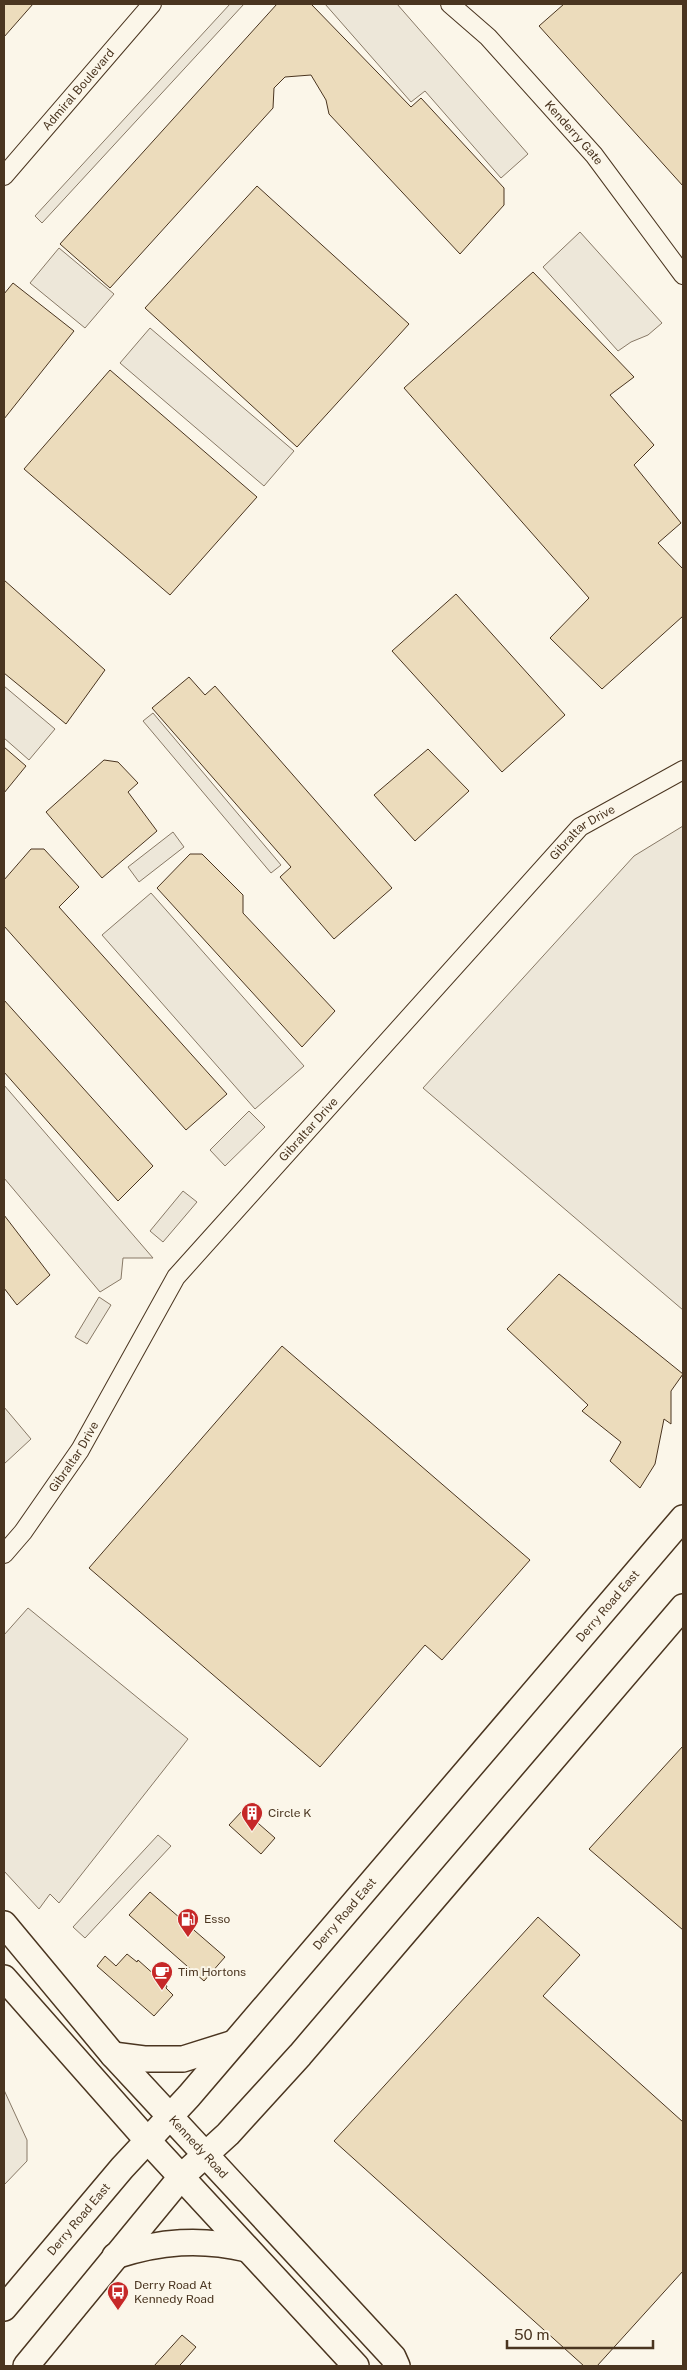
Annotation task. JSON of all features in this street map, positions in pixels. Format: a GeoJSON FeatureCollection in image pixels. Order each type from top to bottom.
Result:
{"type":"FeatureCollection","features":[{"type":"Feature","properties":{"kind":"main road","name":"Derry Road East"},"geometry":{"type":"LineString","coordinates":[[4,2308],[122,2168],[234,2043],[683,1518]]}},
{"type":"Feature","properties":{"kind":"main road"},"geometry":{"type":"LineString","coordinates":[[26,2366],[182,2176],[206,2156],[300,2055],[683,1607]]}},
{"type":"Feature","properties":{"kind":"main road","name":"Kennedy Road"},"geometry":{"type":"LineString","coordinates":[[4,1924],[113,2054],[393,2357],[397,2366]]}},
{"type":"Feature","properties":{"kind":"main road"},"geometry":{"type":"LineString","coordinates":[[4,1978],[148,2141],[356,2366]]}},
{"type":"Feature","properties":{"kind":"main road"},"geometry":{"type":"LineString","coordinates":[[113,2054],[144,2059],[183,2059],[234,2043]]}},
{"type":"Feature","properties":{"kind":"main road"},"geometry":{"type":"LineString","coordinates":[[115,2256],[151,2246],[182,2241],[203,2241],[247,2249]]}},
{"type":"Feature","properties":{"kind":"street","name":"Admiral Boulevard"},"geometry":{"type":"LineString","coordinates":[[4,176],[152,4]]}},
{"type":"Feature","properties":{"kind":"street","name":"Kenderry Gate"},"geometry":{"type":"LineString","coordinates":[[450,4],[488,38],[594,155],[683,275]]}},
{"type":"Feature","properties":{"kind":"street","name":"Gibraltar Drive"},"geometry":{"type":"LineString","coordinates":[[4,1554],[24,1532],[80,1450],[176,1277],[580,827],[683,770]]}},
{"type":"Feature","properties":{"kind":"shaded area"},"geometry":{"type":"Polygon","coordinates":[[[230,4],[244,4],[42,223],[35,216],[230,4]]]}},
{"type":"Feature","properties":{"kind":"shaded area"},"geometry":{"type":"Polygon","coordinates":[[[325,4],[397,4],[528,154],[501,178],[425,91],[411,102],[325,4]]]}},
{"type":"Feature","properties":{"kind":"shaded area"},"geometry":{"type":"Polygon","coordinates":[[[580,232],[662,323],[648,335],[631,342],[618,351],[543,267],[580,232]]]}},
{"type":"Feature","properties":{"kind":"shaded area"},"geometry":{"type":"Polygon","coordinates":[[[59,248],[114,294],[85,328],[30,283],[59,248]]]}},
{"type":"Feature","properties":{"kind":"shaded area"},"geometry":{"type":"Polygon","coordinates":[[[150,328],[294,451],[264,486],[120,363],[150,328]]]}},
{"type":"Feature","properties":{"kind":"shaded area"},"geometry":{"type":"Polygon","coordinates":[[[4,686],[55,729],[29,760],[4,738],[4,686]]]}},
{"type":"Feature","properties":{"kind":"shaded area"},"geometry":{"type":"Polygon","coordinates":[[[153,713],[281,865],[271,873],[143,721],[153,713]]]}},
{"type":"Feature","properties":{"kind":"shaded area"},"geometry":{"type":"Polygon","coordinates":[[[683,826],[683,1310],[423,1088],[634,856],[683,826]]]}},
{"type":"Feature","properties":{"kind":"shaded area"},"geometry":{"type":"Polygon","coordinates":[[[173,832],[184,847],[139,882],[128,867],[173,832]]]}},
{"type":"Feature","properties":{"kind":"shaded area"},"geometry":{"type":"Polygon","coordinates":[[[151,893],[304,1066],[255,1109],[102,935],[151,893]]]}},
{"type":"Feature","properties":{"kind":"shaded area"},"geometry":{"type":"Polygon","coordinates":[[[4,1085],[153,1258],[123,1258],[121,1279],[100,1292],[4,1178],[4,1085]]]}},
{"type":"Feature","properties":{"kind":"shaded area"},"geometry":{"type":"Polygon","coordinates":[[[249,1111],[265,1127],[225,1166],[210,1150],[249,1111]]]}},
{"type":"Feature","properties":{"kind":"shaded area"},"geometry":{"type":"Polygon","coordinates":[[[183,1191],[197,1202],[163,1242],[150,1231],[183,1191]]]}},
{"type":"Feature","properties":{"kind":"shaded area"},"geometry":{"type":"Polygon","coordinates":[[[99,1297],[111,1305],[87,1344],[75,1337],[99,1297]]]}},
{"type":"Feature","properties":{"kind":"shaded area"},"geometry":{"type":"Polygon","coordinates":[[[4,1407],[31,1439],[4,1464],[4,1407]]]}},
{"type":"Feature","properties":{"kind":"shaded area"},"geometry":{"type":"Polygon","coordinates":[[[28,1608],[188,1739],[59,1903],[50,1894],[39,1909],[4,1871],[4,1635],[28,1608]]]}},
{"type":"Feature","properties":{"kind":"shaded area"},"geometry":{"type":"Polygon","coordinates":[[[158,1835],[171,1846],[85,1938],[73,1927],[158,1835]]]}},
{"type":"Feature","properties":{"kind":"shaded area"},"geometry":{"type":"Polygon","coordinates":[[[4,2090],[27,2140],[27,2161],[4,2185],[4,2090]]]}},
{"type":"Feature","properties":{"kind":"building"},"geometry":{"type":"Polygon","coordinates":[[[4,4],[33,4],[4,37],[4,4]]]}},
{"type":"Feature","properties":{"kind":"building"},"geometry":{"type":"Polygon","coordinates":[[[277,4],[311,4],[411,107],[421,98],[504,188],[504,205],[460,254],[329,114],[326,100],[311,75],[285,77],[274,88],[273,108],[110,288],[60,244],[277,4]]]}},
{"type":"Feature","properties":{"kind":"building"},"geometry":{"type":"Polygon","coordinates":[[[564,4],[683,4],[683,186],[539,26],[564,4]]]}},
{"type":"Feature","properties":{"kind":"building"},"geometry":{"type":"Polygon","coordinates":[[[257,186],[409,324],[297,447],[145,308],[257,186]]]}},
{"type":"Feature","properties":{"kind":"building"},"geometry":{"type":"Polygon","coordinates":[[[533,272],[634,377],[610,395],[654,445],[634,465],[681,523],[658,543],[683,569],[683,616],[602,689],[550,638],[589,598],[404,388],[533,272]]]}},
{"type":"Feature","properties":{"kind":"building"},"geometry":{"type":"Polygon","coordinates":[[[13,283],[74,331],[4,419],[4,294],[13,283]]]}},
{"type":"Feature","properties":{"kind":"building"},"geometry":{"type":"Polygon","coordinates":[[[110,370],[257,497],[170,595],[24,469],[110,370]]]}},
{"type":"Feature","properties":{"kind":"building"},"geometry":{"type":"Polygon","coordinates":[[[4,580],[105,670],[66,724],[4,673],[4,580]]]}},
{"type":"Feature","properties":{"kind":"building"},"geometry":{"type":"Polygon","coordinates":[[[456,594],[565,715],[502,772],[392,651],[456,594]]]}},
{"type":"Feature","properties":{"kind":"building"},"geometry":{"type":"Polygon","coordinates":[[[189,677],[205,695],[215,686],[392,888],[334,939],[280,877],[291,867],[152,708],[189,677]]]}},
{"type":"Feature","properties":{"kind":"building"},"geometry":{"type":"Polygon","coordinates":[[[4,747],[26,766],[4,793],[4,747]]]}},
{"type":"Feature","properties":{"kind":"building"},"geometry":{"type":"Polygon","coordinates":[[[428,749],[469,791],[415,841],[374,795],[428,749]]]}},
{"type":"Feature","properties":{"kind":"building"},"geometry":{"type":"Polygon","coordinates":[[[104,760],[118,762],[138,783],[128,792],[157,831],[102,878],[46,812],[104,760]]]}},
{"type":"Feature","properties":{"kind":"building"},"geometry":{"type":"Polygon","coordinates":[[[31,849],[44,849],[79,887],[59,907],[227,1094],[186,1130],[4,926],[4,880],[31,849]]]}},
{"type":"Feature","properties":{"kind":"building"},"geometry":{"type":"Polygon","coordinates":[[[190,854],[202,854],[243,895],[243,913],[335,1011],[302,1047],[157,888],[190,854]]]}},
{"type":"Feature","properties":{"kind":"building"},"geometry":{"type":"Polygon","coordinates":[[[4,1000],[153,1166],[118,1201],[4,1072],[4,1000]]]}},
{"type":"Feature","properties":{"kind":"building"},"geometry":{"type":"Polygon","coordinates":[[[4,1215],[50,1275],[17,1305],[4,1288],[4,1215]]]}},
{"type":"Feature","properties":{"kind":"building"},"geometry":{"type":"Polygon","coordinates":[[[559,1274],[683,1374],[671,1391],[671,1424],[664,1419],[655,1464],[640,1488],[610,1461],[621,1442],[582,1411],[588,1405],[507,1329],[559,1274]]]}},
{"type":"Feature","properties":{"kind":"building"},"geometry":{"type":"Polygon","coordinates":[[[282,1346],[530,1560],[442,1660],[425,1645],[320,1767],[89,1568],[282,1346]]]}},
{"type":"Feature","properties":{"kind":"building"},"geometry":{"type":"Polygon","coordinates":[[[683,1746],[683,1930],[589,1849],[683,1746]]]}},
{"type":"Feature","properties":{"kind":"building","name":"Circle K"},"geometry":{"type":"Polygon","coordinates":[[[243,1810],[275,1838],[261,1854],[229,1825],[243,1810]]]}},
{"type":"Feature","properties":{"kind":"building"},"geometry":{"type":"Polygon","coordinates":[[[150,1892],[225,1957],[204,1981],[129,1915],[150,1892]]]}},
{"type":"Feature","properties":{"kind":"building"},"geometry":{"type":"Polygon","coordinates":[[[538,1917],[580,1955],[543,1996],[683,2122],[683,2271],[597,2366],[584,2366],[334,2141],[538,1917]]]}},
{"type":"Feature","properties":{"kind":"building"},"geometry":{"type":"Polygon","coordinates":[[[127,1954],[137,1962],[138,1960],[167,1986],[166,1988],[173,1995],[154,2016],[97,1966],[105,1956],[116,1966],[127,1954]]]}},
{"type":"Feature","properties":{"kind":"building"},"geometry":{"type":"Polygon","coordinates":[[[182,2335],[196,2347],[182,2363],[179,2366],[154,2366],[182,2335]]]}},
{"type":"Feature","properties":{"kind":"place","name":"Circle K"},"geometry":{"type":"Point","coordinates":[252,1832]}},
{"type":"Feature","properties":{"kind":"place","name":"Esso"},"geometry":{"type":"Point","coordinates":[188,1938]}},
{"type":"Feature","properties":{"kind":"place","name":"Tim Hortons"},"geometry":{"type":"Point","coordinates":[162,1991]}},
{"type":"Feature","properties":{"kind":"place","name":"Derry Road At Kennedy Road"},"geometry":{"type":"Point","coordinates":[118,2311]}}]}
